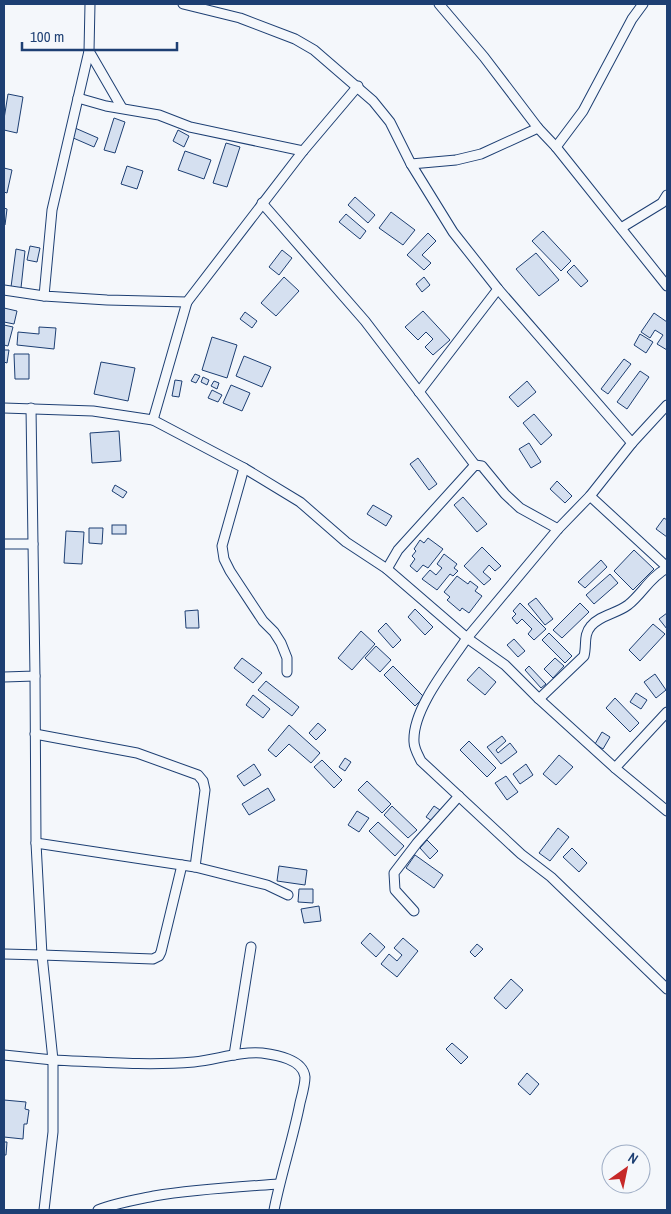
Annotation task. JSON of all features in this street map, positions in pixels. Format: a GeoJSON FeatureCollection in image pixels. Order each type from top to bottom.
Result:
{"type":"FeatureCollection","features":[{"type":"Feature","properties":{"kind":"street"},"geometry":{"type":"LineString","coordinates":[[44,296],[52,210],[89,51],[90,4]]}},
{"type":"Feature","properties":{"kind":"street"},"geometry":{"type":"LineString","coordinates":[[183,4],[240,18],[295,39],[314,50],[358,86],[390,122],[411,164],[453,232],[498,289],[632,443]]}},
{"type":"Feature","properties":{"kind":"street"},"geometry":{"type":"LineString","coordinates":[[440,4],[667,286]]}},
{"type":"Feature","properties":{"kind":"street"},"geometry":{"type":"LineString","coordinates":[[556,147],[583,111],[632,19],[643,4]]}},
{"type":"Feature","properties":{"kind":"street"},"geometry":{"type":"LineString","coordinates":[[89,51],[122,108]]}},
{"type":"Feature","properties":{"kind":"street"},"geometry":{"type":"LineString","coordinates":[[152,420],[187,302],[302,151],[358,86]]}},
{"type":"Feature","properties":{"kind":"street"},"geometry":{"type":"LineString","coordinates":[[78,98],[106,106],[158,115],[190,127],[302,151]]}},
{"type":"Feature","properties":{"kind":"street"},"geometry":{"type":"LineString","coordinates":[[411,164],[456,160],[481,154],[538,128]]}},
{"type":"Feature","properties":{"kind":"street"},"geometry":{"type":"LineString","coordinates":[[621,228],[662,203],[667,195]]}},
{"type":"Feature","properties":{"kind":"street"},"geometry":{"type":"LineString","coordinates":[[262,203],[365,321],[475,465],[482,466],[505,494],[520,508],[558,529]]}},
{"type":"Feature","properties":{"kind":"street"},"geometry":{"type":"LineString","coordinates":[[419,392],[498,289]]}},
{"type":"Feature","properties":{"kind":"street"},"geometry":{"type":"LineString","coordinates":[[4,290],[44,296],[187,302]]}},
{"type":"Feature","properties":{"kind":"street"},"geometry":{"type":"LineString","coordinates":[[667,404],[632,443],[590,496],[558,529],[467,638],[425,702],[417,721],[413,743],[421,760],[521,854],[551,877],[667,990]]}},
{"type":"Feature","properties":{"kind":"street"},"geometry":{"type":"LineString","coordinates":[[4,408],[93,411],[152,420],[244,468],[300,502],[346,542],[387,569],[467,638],[505,665],[539,699],[615,768],[667,811]]}},
{"type":"Feature","properties":{"kind":"street"},"geometry":{"type":"LineString","coordinates":[[31,408],[36,843],[42,955],[54,1060],[53,1132],[44,1210]]}},
{"type":"Feature","properties":{"kind":"street"},"geometry":{"type":"LineString","coordinates":[[387,569],[398,550],[475,465]]}},
{"type":"Feature","properties":{"kind":"street"},"geometry":{"type":"LineString","coordinates":[[244,468],[222,546],[224,559],[257,613],[281,643],[287,658],[287,672]]}},
{"type":"Feature","properties":{"kind":"street"},"geometry":{"type":"LineString","coordinates":[[539,699],[584,656],[585,635],[591,626],[602,617],[627,605],[657,574],[667,567],[590,496]]}},
{"type":"Feature","properties":{"kind":"street"},"geometry":{"type":"LineString","coordinates":[[4,544],[33,544]]}},
{"type":"Feature","properties":{"kind":"street"},"geometry":{"type":"LineString","coordinates":[[4,677],[35,676]]}},
{"type":"Feature","properties":{"kind":"street"},"geometry":{"type":"LineString","coordinates":[[615,768],[667,712]]}},
{"type":"Feature","properties":{"kind":"street"},"geometry":{"type":"LineString","coordinates":[[35,734],[137,753],[198,775],[204,781],[205,790],[195,866]]}},
{"type":"Feature","properties":{"kind":"street"},"geometry":{"type":"LineString","coordinates":[[414,910],[395,890],[394,873],[417,843],[459,796]]}},
{"type":"Feature","properties":{"kind":"street"},"geometry":{"type":"LineString","coordinates":[[36,843],[195,866],[267,884],[288,895]]}},
{"type":"Feature","properties":{"kind":"street"},"geometry":{"type":"LineString","coordinates":[[5,956],[42,955],[153,959],[159,956],[182,865]]}},
{"type":"Feature","properties":{"kind":"street"},"geometry":{"type":"LineString","coordinates":[[234,1055],[251,947]]}},
{"type":"Feature","properties":{"kind":"street"},"geometry":{"type":"LineString","coordinates":[[4,1055],[54,1060],[153,1063],[186,1062],[260,1053],[282,1057],[296,1063],[302,1069],[305,1078],[298,1116],[274,1210]]}},
{"type":"Feature","properties":{"kind":"street"},"geometry":{"type":"LineString","coordinates":[[98,1210],[142,1198],[191,1190],[280,1184]]}},
{"type":"Feature","properties":{"kind":"building"},"geometry":{"type":"Polygon","coordinates":[[[8,94],[23,97],[17,133],[4,130],[8,94]]]}},
{"type":"Feature","properties":{"kind":"building"},"geometry":{"type":"Polygon","coordinates":[[[114,118],[125,122],[115,153],[104,150],[114,118]]]}},
{"type":"Feature","properties":{"kind":"building"},"geometry":{"type":"Polygon","coordinates":[[[75,128],[98,138],[94,147],[71,137],[75,128]]]}},
{"type":"Feature","properties":{"kind":"building"},"geometry":{"type":"Polygon","coordinates":[[[178,130],[189,136],[184,147],[173,141],[178,130]]]}},
{"type":"Feature","properties":{"kind":"building"},"geometry":{"type":"Polygon","coordinates":[[[226,143],[240,147],[227,187],[213,183],[226,143]]]}},
{"type":"Feature","properties":{"kind":"building"},"geometry":{"type":"Polygon","coordinates":[[[185,151],[211,160],[204,179],[178,170],[185,151]]]}},
{"type":"Feature","properties":{"kind":"building"},"geometry":{"type":"Polygon","coordinates":[[[127,166],[143,171],[137,189],[121,184],[127,166]]]}},
{"type":"Feature","properties":{"kind":"building"},"geometry":{"type":"Polygon","coordinates":[[[4,168],[12,170],[7,193],[4,192],[4,168]]]}},
{"type":"Feature","properties":{"kind":"building"},"geometry":{"type":"Polygon","coordinates":[[[355,197],[375,215],[368,223],[348,205],[355,197]]]}},
{"type":"Feature","properties":{"kind":"building"},"geometry":{"type":"Polygon","coordinates":[[[4,208],[7,209],[5,225],[4,225],[4,208]]]}},
{"type":"Feature","properties":{"kind":"building"},"geometry":{"type":"Polygon","coordinates":[[[391,212],[415,230],[403,245],[379,228],[391,212]]]}},
{"type":"Feature","properties":{"kind":"building"},"geometry":{"type":"Polygon","coordinates":[[[346,214],[366,231],[360,239],[339,222],[346,214]]]}},
{"type":"Feature","properties":{"kind":"building"},"geometry":{"type":"Polygon","coordinates":[[[543,231],[571,261],[561,271],[532,241],[543,231]]]}},
{"type":"Feature","properties":{"kind":"building"},"geometry":{"type":"Polygon","coordinates":[[[428,233],[436,241],[422,255],[431,263],[424,270],[407,255],[428,233]]]}},
{"type":"Feature","properties":{"kind":"building"},"geometry":{"type":"Polygon","coordinates":[[[30,246],[40,248],[37,262],[27,260],[30,246]]]}},
{"type":"Feature","properties":{"kind":"building"},"geometry":{"type":"Polygon","coordinates":[[[16,249],[25,251],[21,288],[11,287],[16,249]]]}},
{"type":"Feature","properties":{"kind":"building"},"geometry":{"type":"Polygon","coordinates":[[[282,250],[292,258],[279,275],[269,267],[282,250]]]}},
{"type":"Feature","properties":{"kind":"building"},"geometry":{"type":"Polygon","coordinates":[[[536,253],[559,280],[539,296],[516,269],[536,253]]]}},
{"type":"Feature","properties":{"kind":"building"},"geometry":{"type":"Polygon","coordinates":[[[574,265],[588,281],[581,287],[567,272],[574,265]]]}},
{"type":"Feature","properties":{"kind":"building"},"geometry":{"type":"Polygon","coordinates":[[[284,277],[299,291],[276,316],[261,303],[284,277]]]}},
{"type":"Feature","properties":{"kind":"building"},"geometry":{"type":"Polygon","coordinates":[[[424,277],[430,285],[422,292],[416,284],[424,277]]]}},
{"type":"Feature","properties":{"kind":"building"},"geometry":{"type":"Polygon","coordinates":[[[4,308],[17,311],[14,324],[4,322],[4,308]]]}},
{"type":"Feature","properties":{"kind":"building"},"geometry":{"type":"Polygon","coordinates":[[[423,311],[450,340],[433,355],[425,347],[433,339],[426,332],[418,340],[405,327],[423,311]]]}},
{"type":"Feature","properties":{"kind":"building"},"geometry":{"type":"Polygon","coordinates":[[[245,312],[257,321],[252,328],[240,319],[245,312]]]}},
{"type":"Feature","properties":{"kind":"building"},"geometry":{"type":"Polygon","coordinates":[[[654,313],[667,322],[667,350],[657,344],[663,335],[655,330],[650,338],[641,332],[654,313]]]}},
{"type":"Feature","properties":{"kind":"building"},"geometry":{"type":"Polygon","coordinates":[[[4,325],[13,327],[8,346],[4,345],[4,325]]]}},
{"type":"Feature","properties":{"kind":"building"},"geometry":{"type":"Polygon","coordinates":[[[39,327],[56,328],[54,349],[17,345],[18,332],[39,334],[39,327]]]}},
{"type":"Feature","properties":{"kind":"building"},"geometry":{"type":"Polygon","coordinates":[[[640,334],[653,342],[646,353],[634,345],[640,334]]]}},
{"type":"Feature","properties":{"kind":"building"},"geometry":{"type":"Polygon","coordinates":[[[212,337],[237,345],[227,378],[202,370],[212,337]]]}},
{"type":"Feature","properties":{"kind":"building"},"geometry":{"type":"Polygon","coordinates":[[[4,350],[9,350],[7,363],[4,362],[4,350]]]}},
{"type":"Feature","properties":{"kind":"building"},"geometry":{"type":"Polygon","coordinates":[[[14,354],[29,354],[29,379],[15,379],[14,354]]]}},
{"type":"Feature","properties":{"kind":"building"},"geometry":{"type":"Polygon","coordinates":[[[244,356],[271,367],[262,387],[236,376],[244,356]]]}},
{"type":"Feature","properties":{"kind":"building"},"geometry":{"type":"Polygon","coordinates":[[[624,359],[631,364],[608,394],[601,389],[624,359]]]}},
{"type":"Feature","properties":{"kind":"building"},"geometry":{"type":"Polygon","coordinates":[[[101,362],[135,368],[128,401],[94,394],[101,362]]]}},
{"type":"Feature","properties":{"kind":"building"},"geometry":{"type":"Polygon","coordinates":[[[640,371],[649,377],[627,409],[617,402],[640,371]]]}},
{"type":"Feature","properties":{"kind":"building"},"geometry":{"type":"Polygon","coordinates":[[[195,374],[200,376],[196,383],[191,381],[195,374]]]}},
{"type":"Feature","properties":{"kind":"building"},"geometry":{"type":"Polygon","coordinates":[[[203,377],[209,380],[207,385],[201,382],[203,377]]]}},
{"type":"Feature","properties":{"kind":"building"},"geometry":{"type":"Polygon","coordinates":[[[175,380],[182,381],[179,397],[172,396],[175,380]]]}},
{"type":"Feature","properties":{"kind":"building"},"geometry":{"type":"Polygon","coordinates":[[[214,381],[219,383],[217,389],[211,386],[214,381]]]}},
{"type":"Feature","properties":{"kind":"building"},"geometry":{"type":"Polygon","coordinates":[[[527,381],[536,392],[518,407],[509,397],[527,381]]]}},
{"type":"Feature","properties":{"kind":"building"},"geometry":{"type":"Polygon","coordinates":[[[231,385],[250,393],[242,411],[223,403],[231,385]]]}},
{"type":"Feature","properties":{"kind":"building"},"geometry":{"type":"Polygon","coordinates":[[[212,390],[222,395],[218,402],[208,398],[212,390]]]}},
{"type":"Feature","properties":{"kind":"building"},"geometry":{"type":"Polygon","coordinates":[[[534,414],[552,435],[541,445],[523,423],[534,414]]]}},
{"type":"Feature","properties":{"kind":"building"},"geometry":{"type":"Polygon","coordinates":[[[119,431],[121,461],[92,463],[90,433],[119,431]]]}},
{"type":"Feature","properties":{"kind":"building"},"geometry":{"type":"Polygon","coordinates":[[[529,443],[541,462],[531,468],[519,449],[529,443]]]}},
{"type":"Feature","properties":{"kind":"building"},"geometry":{"type":"Polygon","coordinates":[[[418,458],[437,484],[429,490],[410,464],[418,458]]]}},
{"type":"Feature","properties":{"kind":"building"},"geometry":{"type":"Polygon","coordinates":[[[557,481],[572,496],[565,503],[550,489],[557,481]]]}},
{"type":"Feature","properties":{"kind":"building"},"geometry":{"type":"Polygon","coordinates":[[[115,485],[127,492],[123,498],[112,491],[115,485]]]}},
{"type":"Feature","properties":{"kind":"building"},"geometry":{"type":"Polygon","coordinates":[[[463,497],[487,524],[477,532],[454,505],[463,497]]]}},
{"type":"Feature","properties":{"kind":"building"},"geometry":{"type":"Polygon","coordinates":[[[373,505],[392,516],[386,526],[367,514],[373,505]]]}},
{"type":"Feature","properties":{"kind":"building"},"geometry":{"type":"Polygon","coordinates":[[[664,518],[667,520],[667,537],[656,529],[664,518]]]}},
{"type":"Feature","properties":{"kind":"building"},"geometry":{"type":"Polygon","coordinates":[[[112,525],[126,525],[126,534],[112,534],[112,525]]]}},
{"type":"Feature","properties":{"kind":"building"},"geometry":{"type":"Polygon","coordinates":[[[89,528],[103,528],[102,544],[89,543],[89,528]]]}},
{"type":"Feature","properties":{"kind":"building"},"geometry":{"type":"Polygon","coordinates":[[[66,531],[84,532],[82,564],[64,563],[66,531]]]}},
{"type":"Feature","properties":{"kind":"building"},"geometry":{"type":"Polygon","coordinates":[[[428,538],[443,549],[428,568],[423,565],[417,572],[410,566],[415,559],[412,556],[416,551],[414,549],[420,540],[424,543],[428,538]]]}},
{"type":"Feature","properties":{"kind":"building"},"geometry":{"type":"Polygon","coordinates":[[[482,547],[501,566],[495,571],[489,565],[483,572],[491,579],[484,585],[464,566],[482,547]]]}},
{"type":"Feature","properties":{"kind":"building"},"geometry":{"type":"Polygon","coordinates":[[[634,550],[654,569],[633,590],[614,571],[634,550]]]}},
{"type":"Feature","properties":{"kind":"building"},"geometry":{"type":"Polygon","coordinates":[[[444,554],[457,564],[454,568],[458,571],[453,576],[450,574],[437,590],[422,579],[430,570],[436,575],[442,568],[437,564],[444,554]]]}},
{"type":"Feature","properties":{"kind":"building"},"geometry":{"type":"Polygon","coordinates":[[[601,560],[607,567],[585,588],[578,582],[601,560]]]}},
{"type":"Feature","properties":{"kind":"building"},"geometry":{"type":"Polygon","coordinates":[[[610,574],[618,583],[594,604],[586,595],[610,574]]]}},
{"type":"Feature","properties":{"kind":"building"},"geometry":{"type":"Polygon","coordinates":[[[457,576],[468,584],[470,581],[478,587],[475,591],[482,596],[469,613],[462,608],[460,611],[447,600],[450,597],[444,592],[457,576]]]}},
{"type":"Feature","properties":{"kind":"building"},"geometry":{"type":"Polygon","coordinates":[[[536,598],[553,619],[545,625],[528,604],[536,598]]]}},
{"type":"Feature","properties":{"kind":"building"},"geometry":{"type":"Polygon","coordinates":[[[520,603],[546,629],[534,640],[528,634],[532,629],[522,619],[517,624],[512,618],[516,614],[513,611],[520,603]]]}},
{"type":"Feature","properties":{"kind":"building"},"geometry":{"type":"Polygon","coordinates":[[[580,603],[589,612],[562,638],[553,630],[580,603]]]}},
{"type":"Feature","properties":{"kind":"building"},"geometry":{"type":"Polygon","coordinates":[[[415,609],[433,627],[425,635],[408,617],[415,609]]]}},
{"type":"Feature","properties":{"kind":"building"},"geometry":{"type":"Polygon","coordinates":[[[198,610],[199,628],[186,628],[185,611],[198,610]]]}},
{"type":"Feature","properties":{"kind":"building"},"geometry":{"type":"Polygon","coordinates":[[[667,613],[667,629],[659,619],[667,613]]]}},
{"type":"Feature","properties":{"kind":"building"},"geometry":{"type":"Polygon","coordinates":[[[386,623],[401,640],[393,648],[378,631],[386,623]]]}},
{"type":"Feature","properties":{"kind":"building"},"geometry":{"type":"Polygon","coordinates":[[[653,624],[665,634],[640,661],[629,650],[653,624]]]}},
{"type":"Feature","properties":{"kind":"building"},"geometry":{"type":"Polygon","coordinates":[[[361,631],[375,644],[352,670],[338,658],[361,631]]]}},
{"type":"Feature","properties":{"kind":"building"},"geometry":{"type":"Polygon","coordinates":[[[549,633],[572,656],[565,663],[542,640],[549,633]]]}},
{"type":"Feature","properties":{"kind":"building"},"geometry":{"type":"Polygon","coordinates":[[[514,639],[525,651],[518,657],[507,645],[514,639]]]}},
{"type":"Feature","properties":{"kind":"building"},"geometry":{"type":"Polygon","coordinates":[[[376,646],[391,660],[380,672],[365,658],[376,646]]]}},
{"type":"Feature","properties":{"kind":"building"},"geometry":{"type":"Polygon","coordinates":[[[242,658],[262,673],[253,683],[234,668],[242,658]]]}},
{"type":"Feature","properties":{"kind":"building"},"geometry":{"type":"Polygon","coordinates":[[[555,658],[564,666],[553,678],[544,669],[555,658]]]}},
{"type":"Feature","properties":{"kind":"building"},"geometry":{"type":"Polygon","coordinates":[[[393,666],[424,697],[415,706],[384,675],[393,666]]]}},
{"type":"Feature","properties":{"kind":"building"},"geometry":{"type":"Polygon","coordinates":[[[529,666],[546,684],[541,688],[525,670],[529,666]]]}},
{"type":"Feature","properties":{"kind":"building"},"geometry":{"type":"Polygon","coordinates":[[[479,667],[496,682],[485,695],[467,680],[479,667]]]}},
{"type":"Feature","properties":{"kind":"building"},"geometry":{"type":"Polygon","coordinates":[[[655,674],[666,690],[656,698],[644,682],[655,674]]]}},
{"type":"Feature","properties":{"kind":"building"},"geometry":{"type":"Polygon","coordinates":[[[266,681],[299,707],[292,716],[258,690],[266,681]]]}},
{"type":"Feature","properties":{"kind":"building"},"geometry":{"type":"Polygon","coordinates":[[[636,693],[647,700],[641,709],[630,702],[636,693]]]}},
{"type":"Feature","properties":{"kind":"building"},"geometry":{"type":"Polygon","coordinates":[[[253,695],[270,709],[263,718],[246,705],[253,695]]]}},
{"type":"Feature","properties":{"kind":"building"},"geometry":{"type":"Polygon","coordinates":[[[615,698],[639,723],[630,732],[606,708],[615,698]]]}},
{"type":"Feature","properties":{"kind":"building"},"geometry":{"type":"Polygon","coordinates":[[[318,723],[326,730],[316,740],[309,733],[318,723]]]}},
{"type":"Feature","properties":{"kind":"building"},"geometry":{"type":"Polygon","coordinates":[[[289,725],[320,753],[311,763],[289,744],[276,757],[268,750],[289,725]]]}},
{"type":"Feature","properties":{"kind":"building"},"geometry":{"type":"Polygon","coordinates":[[[602,732],[610,737],[603,749],[595,744],[602,732]]]}},
{"type":"Feature","properties":{"kind":"building"},"geometry":{"type":"Polygon","coordinates":[[[502,736],[506,741],[496,750],[498,753],[510,743],[517,752],[501,764],[487,747],[502,736]]]}},
{"type":"Feature","properties":{"kind":"building"},"geometry":{"type":"Polygon","coordinates":[[[469,741],[496,768],[487,777],[460,750],[469,741]]]}},
{"type":"Feature","properties":{"kind":"building"},"geometry":{"type":"Polygon","coordinates":[[[559,755],[573,767],[556,785],[543,774],[559,755]]]}},
{"type":"Feature","properties":{"kind":"building"},"geometry":{"type":"Polygon","coordinates":[[[345,758],[351,762],[345,771],[339,767],[345,758]]]}},
{"type":"Feature","properties":{"kind":"building"},"geometry":{"type":"Polygon","coordinates":[[[322,760],[342,780],[334,788],[314,767],[322,760]]]}},
{"type":"Feature","properties":{"kind":"building"},"geometry":{"type":"Polygon","coordinates":[[[254,764],[261,775],[244,786],[237,776],[254,764]]]}},
{"type":"Feature","properties":{"kind":"building"},"geometry":{"type":"Polygon","coordinates":[[[526,764],[533,775],[520,784],[513,774],[526,764]]]}},
{"type":"Feature","properties":{"kind":"building"},"geometry":{"type":"Polygon","coordinates":[[[506,776],[518,792],[507,800],[495,783],[506,776]]]}},
{"type":"Feature","properties":{"kind":"building"},"geometry":{"type":"Polygon","coordinates":[[[367,781],[391,804],[382,813],[358,790],[367,781]]]}},
{"type":"Feature","properties":{"kind":"building"},"geometry":{"type":"Polygon","coordinates":[[[268,788],[275,800],[249,815],[242,804],[268,788]]]}},
{"type":"Feature","properties":{"kind":"building"},"geometry":{"type":"Polygon","coordinates":[[[392,806],[417,830],[408,838],[384,815],[392,806]]]}},
{"type":"Feature","properties":{"kind":"building"},"geometry":{"type":"Polygon","coordinates":[[[434,806],[440,810],[432,821],[426,817],[434,806]]]}},
{"type":"Feature","properties":{"kind":"building"},"geometry":{"type":"Polygon","coordinates":[[[357,811],[369,818],[359,832],[348,825],[357,811]]]}},
{"type":"Feature","properties":{"kind":"building"},"geometry":{"type":"Polygon","coordinates":[[[378,822],[404,846],[395,856],[369,831],[378,822]]]}},
{"type":"Feature","properties":{"kind":"building"},"geometry":{"type":"Polygon","coordinates":[[[558,828],[569,837],[550,861],[539,853],[558,828]]]}},
{"type":"Feature","properties":{"kind":"building"},"geometry":{"type":"Polygon","coordinates":[[[427,840],[438,851],[430,859],[420,848],[427,840]]]}},
{"type":"Feature","properties":{"kind":"building"},"geometry":{"type":"Polygon","coordinates":[[[572,848],[587,863],[579,872],[563,857],[572,848]]]}},
{"type":"Feature","properties":{"kind":"building"},"geometry":{"type":"Polygon","coordinates":[[[415,855],[443,875],[434,888],[406,868],[415,855]]]}},
{"type":"Feature","properties":{"kind":"building"},"geometry":{"type":"Polygon","coordinates":[[[279,866],[307,870],[305,885],[277,881],[279,866]]]}},
{"type":"Feature","properties":{"kind":"building"},"geometry":{"type":"Polygon","coordinates":[[[299,889],[313,889],[313,903],[298,902],[299,889]]]}},
{"type":"Feature","properties":{"kind":"building"},"geometry":{"type":"Polygon","coordinates":[[[319,906],[321,921],[304,923],[301,909],[319,906]]]}},
{"type":"Feature","properties":{"kind":"building"},"geometry":{"type":"Polygon","coordinates":[[[370,933],[385,947],[376,957],[361,943],[370,933]]]}},
{"type":"Feature","properties":{"kind":"building"},"geometry":{"type":"Polygon","coordinates":[[[403,938],[418,951],[397,977],[381,964],[389,954],[397,961],[402,955],[394,948],[403,938]]]}},
{"type":"Feature","properties":{"kind":"building"},"geometry":{"type":"Polygon","coordinates":[[[477,944],[483,949],[475,957],[470,952],[477,944]]]}},
{"type":"Feature","properties":{"kind":"building"},"geometry":{"type":"Polygon","coordinates":[[[511,979],[523,990],[506,1009],[494,998],[511,979]]]}},
{"type":"Feature","properties":{"kind":"building"},"geometry":{"type":"Polygon","coordinates":[[[452,1043],[468,1057],[461,1064],[446,1049],[452,1043]]]}},
{"type":"Feature","properties":{"kind":"building"},"geometry":{"type":"Polygon","coordinates":[[[527,1073],[539,1084],[530,1095],[518,1084],[527,1073]]]}},
{"type":"Feature","properties":{"kind":"building"},"geometry":{"type":"Polygon","coordinates":[[[4,1100],[26,1102],[25,1109],[29,1110],[27,1124],[24,1124],[23,1139],[4,1137],[4,1100]]]}},
{"type":"Feature","properties":{"kind":"building"},"geometry":{"type":"Polygon","coordinates":[[[4,1142],[7,1142],[6,1155],[4,1155],[4,1142]]]}}]}
